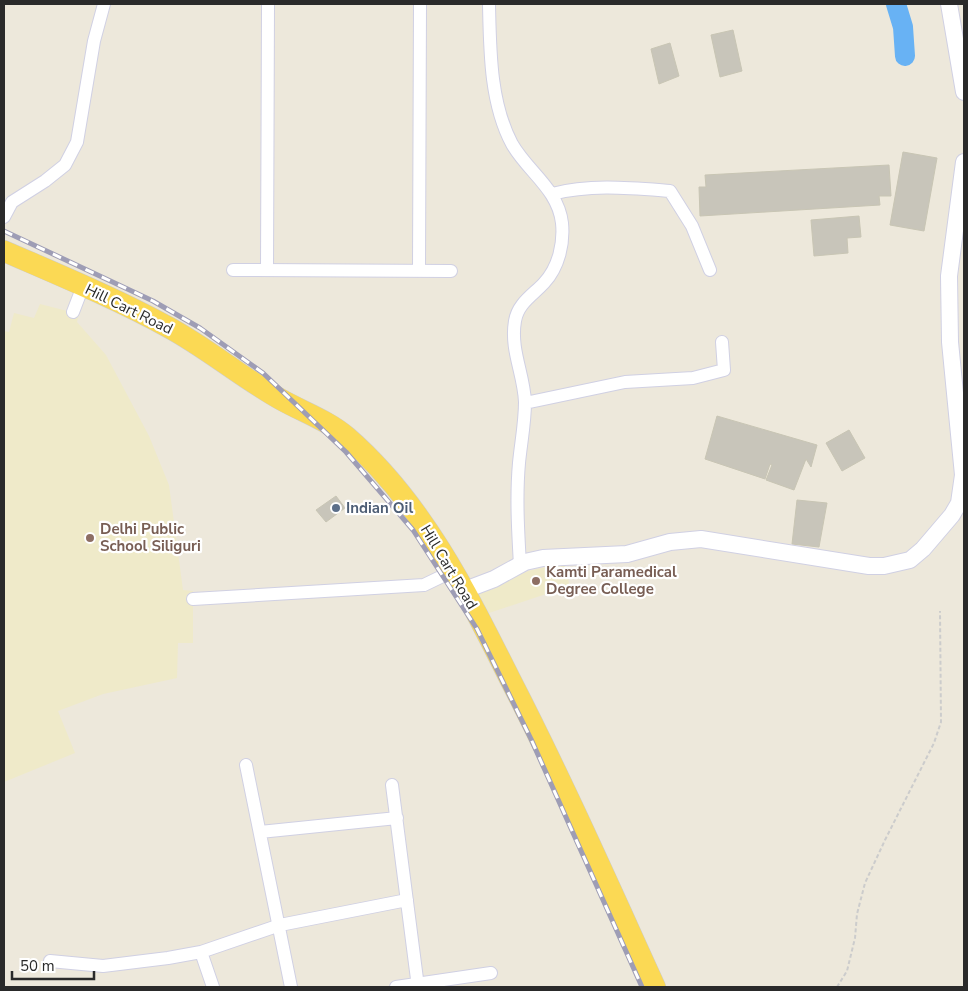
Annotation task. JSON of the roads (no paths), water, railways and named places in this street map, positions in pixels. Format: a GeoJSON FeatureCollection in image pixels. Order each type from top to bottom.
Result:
{"type":"FeatureCollection","features":[{"type":"Feature","properties":{"kind":"highway","name":"Hill Cart Road"},"geometry":{"type":"LineString","coordinates":[[4,251],[166,326],[206,349],[280,399],[332,426],[362,451],[407,501],[465,590],[536,729],[655,987]]}},
{"type":"Feature","properties":{"kind":"street"},"geometry":{"type":"LineString","coordinates":[[4,216],[12,202],[45,181],[65,165],[77,142],[94,41],[104,4]]}},
{"type":"Feature","properties":{"kind":"street"},"geometry":{"type":"LineString","coordinates":[[267,270],[268,4]]}},
{"type":"Feature","properties":{"kind":"street"},"geometry":{"type":"LineString","coordinates":[[419,271],[420,4]]}},
{"type":"Feature","properties":{"kind":"street"},"geometry":{"type":"LineString","coordinates":[[489,4],[495,86],[504,127],[522,159],[552,194],[560,210],[562,224],[559,257],[554,270],[545,282],[520,306],[513,332],[513,344],[525,403],[518,495],[520,565]]}},
{"type":"Feature","properties":{"kind":"street"},"geometry":{"type":"LineString","coordinates":[[949,4],[959,28],[964,92]]}},
{"type":"Feature","properties":{"kind":"street"},"geometry":{"type":"LineString","coordinates":[[465,590],[520,565],[543,558],[568,555],[627,554],[670,542],[700,539],[869,566],[884,566],[910,560],[923,549],[952,515],[959,503],[962,491],[964,470],[948,313],[948,276],[959,228],[964,162]]}},
{"type":"Feature","properties":{"kind":"street"},"geometry":{"type":"LineString","coordinates":[[552,194],[569,189],[603,186],[670,191],[692,226],[710,270]]}},
{"type":"Feature","properties":{"kind":"street"},"geometry":{"type":"LineString","coordinates":[[233,270],[451,271]]}},
{"type":"Feature","properties":{"kind":"street"},"geometry":{"type":"LineString","coordinates":[[73,312],[83,286]]}},
{"type":"Feature","properties":{"kind":"street"},"geometry":{"type":"LineString","coordinates":[[525,403],[625,382],[709,376],[724,370],[722,342]]}},
{"type":"Feature","properties":{"kind":"street"},"geometry":{"type":"LineString","coordinates":[[193,598],[424,585],[453,571]]}},
{"type":"Feature","properties":{"kind":"street"},"geometry":{"type":"LineString","coordinates":[[246,765],[280,925],[291,987]]}},
{"type":"Feature","properties":{"kind":"street"},"geometry":{"type":"LineString","coordinates":[[392,785],[418,986]]}},
{"type":"Feature","properties":{"kind":"street"},"geometry":{"type":"LineString","coordinates":[[260,832],[396,818]]}},
{"type":"Feature","properties":{"kind":"street"},"geometry":{"type":"LineString","coordinates":[[50,961],[103,966],[201,952],[280,925],[407,900]]}},
{"type":"Feature","properties":{"kind":"street"},"geometry":{"type":"LineString","coordinates":[[201,952],[213,987]]}},
{"type":"Feature","properties":{"kind":"street"},"geometry":{"type":"LineString","coordinates":[[396,987],[418,986],[491,973]]}},
{"type":"Feature","properties":{"kind":"waterway"},"geometry":{"type":"LineString","coordinates":[[896,4],[903,27],[905,56]]}},
{"type":"Feature","properties":{"kind":"railway"},"geometry":{"type":"LineString","coordinates":[[4,231],[153,301],[200,328],[263,373],[346,452],[413,530],[477,629],[531,739],[642,987]]}},
{"type":"Feature","properties":{"kind":"place","name":"Indian Oil"},"geometry":{"type":"Point","coordinates":[336,508]}},
{"type":"Feature","properties":{"kind":"place","name":"Delhi Public School Siliguri"},"geometry":{"type":"Point","coordinates":[90,538]}},
{"type":"Feature","properties":{"kind":"place","name":"Kamti Paramedical Degree College"},"geometry":{"type":"Point","coordinates":[536,581]}}]}
